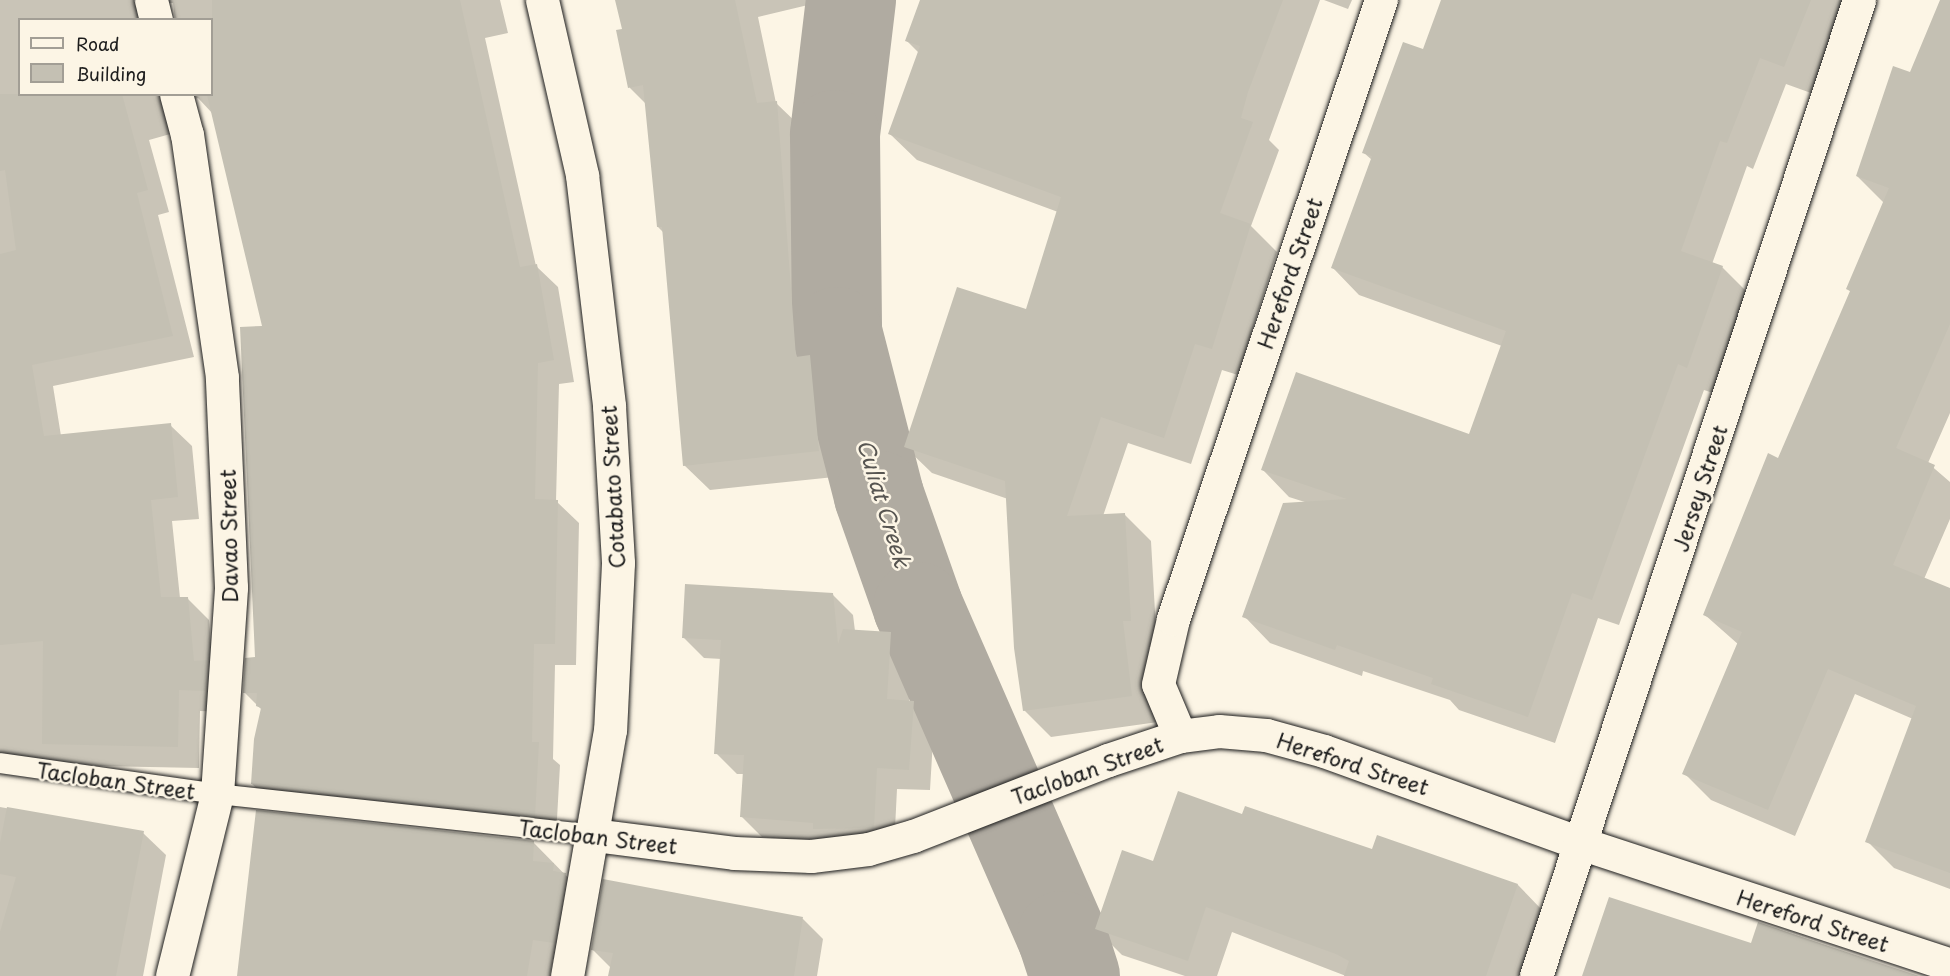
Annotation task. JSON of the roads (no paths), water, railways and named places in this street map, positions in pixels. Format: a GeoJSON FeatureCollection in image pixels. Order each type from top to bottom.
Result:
{"type":"FeatureCollection","features":[{"type":"Feature","properties":{"kind":"street"},"geometry":{"type":"LineString","coordinates":[[151,0],[156,18]]}},
{"type":"Feature","properties":{"kind":"street","name":"Cotabato Street"},"geometry":{"type":"LineString","coordinates":[[542,0],[582,175],[610,417],[617,575],[610,730],[594,835],[567,976]]}},
{"type":"Feature","properties":{"kind":"street","name":"Hereford Street"},"geometry":{"type":"LineString","coordinates":[[1381,0],[1173,619],[1158,684],[1180,736],[1219,731],[1266,735],[1324,751],[1580,843],[1950,965]]}},
{"type":"Feature","properties":{"kind":"street","name":"Jersey Street"},"geometry":{"type":"LineString","coordinates":[[1536,976],[1859,0]]}},
{"type":"Feature","properties":{"kind":"street","name":"Davao Street"},"geometry":{"type":"LineString","coordinates":[[172,976],[217,794],[231,587],[222,377],[191,157],[176,96]]}},
{"type":"Feature","properties":{"kind":"street","name":"Tacloban Street"},"geometry":{"type":"LineString","coordinates":[[594,835],[734,853],[811,856],[868,849],[955,820],[1108,760],[1180,736]]}},
{"type":"Feature","properties":{"kind":"lane","name":"Tacloban Street"},"geometry":{"type":"LineString","coordinates":[[0,763],[217,794],[594,835]]}},
{"type":"Feature","properties":{"kind":"waterway","name":"Culiat Creek"},"geometry":{"type":"LineString","coordinates":[[851,0],[835,135],[837,332],[879,496],[918,607],[1062,936],[1075,976]]}}]}
